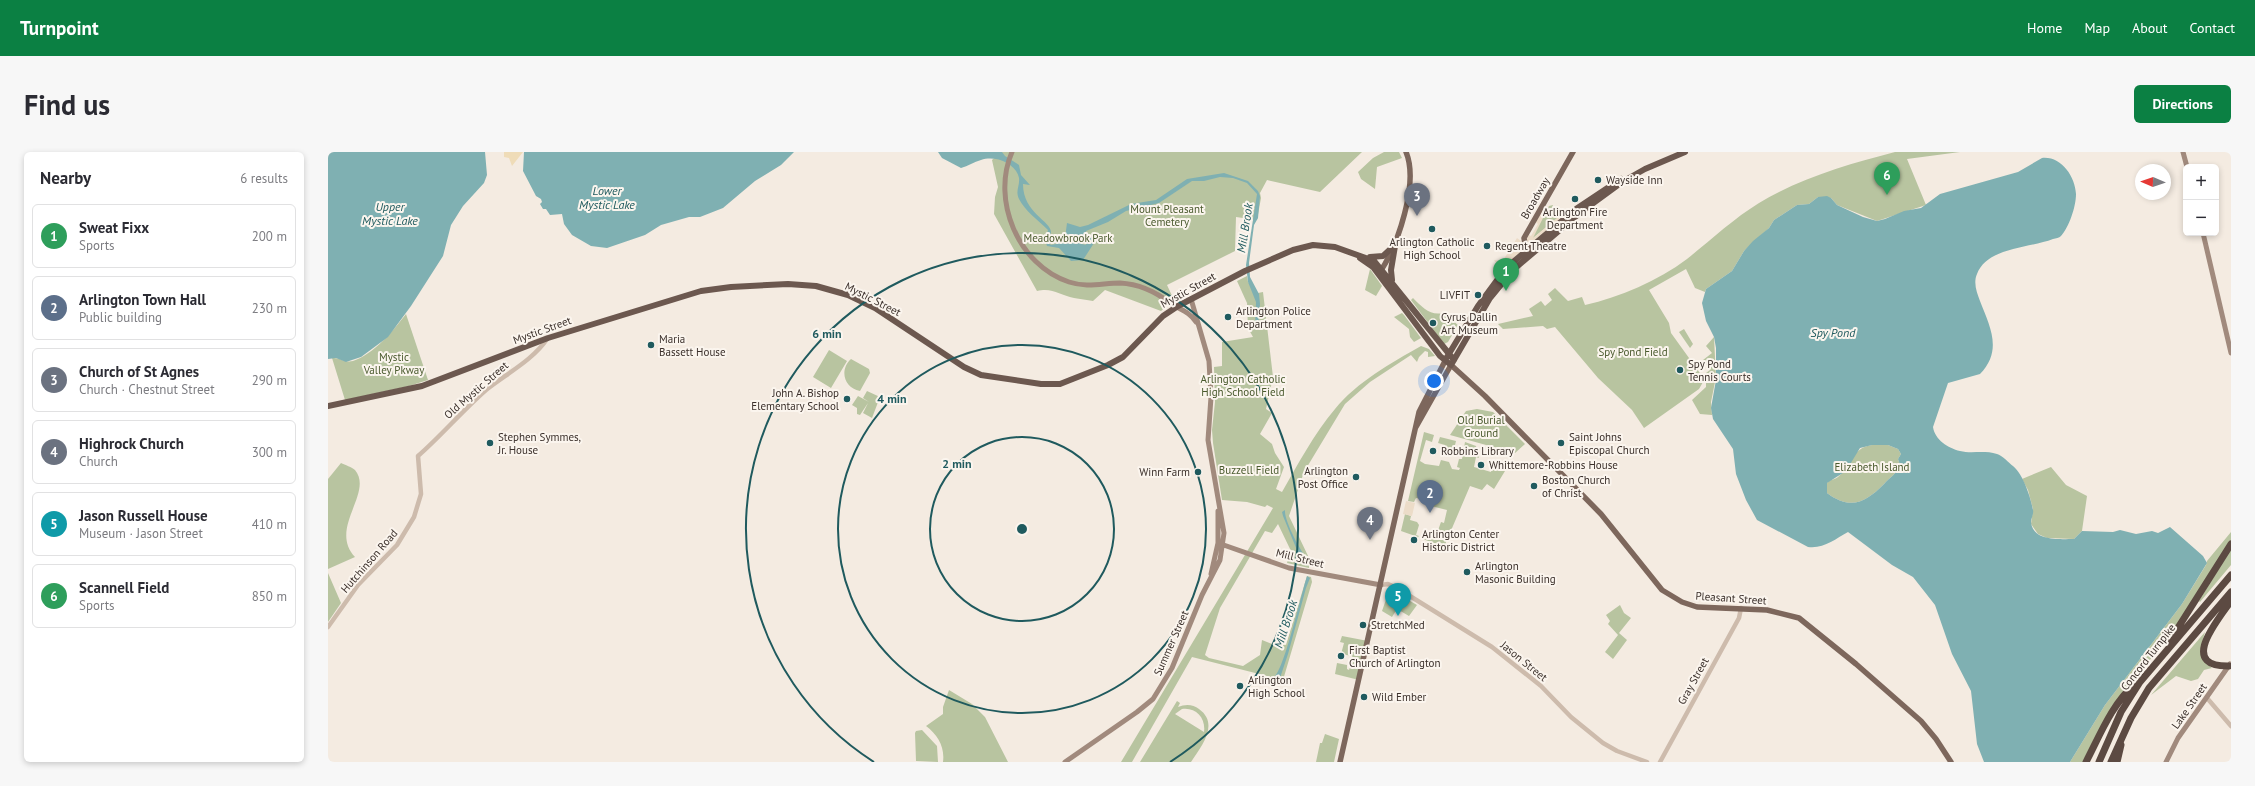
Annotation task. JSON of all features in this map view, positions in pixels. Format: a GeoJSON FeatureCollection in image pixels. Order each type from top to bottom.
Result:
{"type":"FeatureCollection","features":[{"type":"Feature","properties":{"kind":"highway"},"geometry":{"type":"LineString","coordinates":[[1447,358],[1494,281],[1526,250],[1588,199],[1620,179],[1685,152]]}},
{"type":"Feature","properties":{"kind":"highway"},"geometry":{"type":"LineString","coordinates":[[1453,365],[1497,289],[1509,274],[1587,208],[1638,172]]}},
{"type":"Feature","properties":{"kind":"highway"},"geometry":{"type":"LineString","coordinates":[[1363,256],[1375,258],[1382,257],[1395,245]]}},
{"type":"Feature","properties":{"kind":"highway"},"geometry":{"type":"LineString","coordinates":[[1393,282],[1390,270],[1395,245]]}},
{"type":"Feature","properties":{"kind":"highway","name":"Mystic Street"},"geometry":{"type":"LineString","coordinates":[[328,406],[422,386],[548,338],[708,290],[747,286],[807,285],[843,294],[875,308],[964,367],[981,375],[1019,382],[1052,385],[1081,376],[1119,360],[1135,347],[1163,316],[1178,306],[1251,268],[1305,246],[1326,246],[1363,256],[1374,261],[1402,306],[1453,365]]}},
{"type":"Feature","properties":{"kind":"highway","name":"Mystic Street"},"geometry":{"type":"LineString","coordinates":[[1348,252],[1369,263],[1393,282],[1447,358]]}},
{"type":"Feature","properties":{"kind":"highway"},"geometry":{"type":"LineString","coordinates":[[1402,306],[1406,300]]}},
{"type":"Feature","properties":{"kind":"highway"},"geometry":{"type":"LineString","coordinates":[[2163,653],[2175,631],[2201,595],[2231,544]]}},
{"type":"Feature","properties":{"kind":"highway","name":"Concord Turnpike"},"geometry":{"type":"LineString","coordinates":[[2099,762],[2121,712],[2144,676],[2231,575]]}},
{"type":"Feature","properties":{"kind":"highway","name":"Concord Turnpike"},"geometry":{"type":"LineString","coordinates":[[2111,762],[2138,705],[2157,677],[2231,592]]}},
{"type":"Feature","properties":{"kind":"highway"},"geometry":{"type":"LineString","coordinates":[[2230,665],[2211,664],[2206,658],[2204,648],[2209,631],[2231,601]]}},
{"type":"Feature","properties":{"kind":"highway"},"geometry":{"type":"LineString","coordinates":[[2086,762],[2108,721],[2126,692],[2144,676]]}},
{"type":"Feature","properties":{"kind":"highway"},"geometry":{"type":"LineString","coordinates":[[2117,762],[2125,730]]}},
{"type":"Feature","properties":{"kind":"main road"},"geometry":{"type":"LineString","coordinates":[[1380,271],[1395,245],[1411,178],[1411,168],[1406,152]]}},
{"type":"Feature","properties":{"kind":"main road","name":"Broadway"},"geometry":{"type":"LineString","coordinates":[[1526,250],[1524,240],[1534,219],[1573,152]]}},
{"type":"Feature","properties":{"kind":"main road"},"geometry":{"type":"LineString","coordinates":[[2183,152],[2186,164]]}},
{"type":"Feature","properties":{"kind":"main road","name":"Summer Street"},"geometry":{"type":"LineString","coordinates":[[1011,154],[1007,166],[1005,196],[1011,223],[1022,244],[1049,272],[1064,280],[1081,284],[1121,283],[1134,285],[1154,292],[1191,315],[1203,336]]}},
{"type":"Feature","properties":{"kind":"main road"},"geometry":{"type":"LineString","coordinates":[[2204,236],[2231,353]]}},
{"type":"Feature","properties":{"kind":"main road"},"geometry":{"type":"LineString","coordinates":[[1526,250],[1531,255]]}},
{"type":"Feature","properties":{"kind":"main road","name":"Summer Street"},"geometry":{"type":"LineString","coordinates":[[1065,762],[1137,712],[1153,699],[1172,668],[1208,582],[1220,544],[1217,498],[1208,434],[1211,396],[1209,361],[1203,336],[1191,299]]}},
{"type":"Feature","properties":{"kind":"main road"},"geometry":{"type":"LineString","coordinates":[[1340,762],[1421,407],[1447,358]]}},
{"type":"Feature","properties":{"kind":"main road"},"geometry":{"type":"LineString","coordinates":[[1416,427],[1453,365]]}},
{"type":"Feature","properties":{"kind":"main road","name":"Pleasant Street"},"geometry":{"type":"LineString","coordinates":[[1453,365],[1601,514],[1662,590],[1682,602],[1697,607],[1741,608],[1784,613],[1806,622],[1921,721],[1936,739],[1951,762]]}},
{"type":"Feature","properties":{"kind":"main road","name":"Mill Street"},"geometry":{"type":"LineString","coordinates":[[1220,544],[1289,568],[1380,585]]}},
{"type":"Feature","properties":{"kind":"main road","name":"Lake Street"},"geometry":{"type":"LineString","coordinates":[[2166,762],[2177,740],[2230,665]]}},
{"type":"Feature","properties":{"kind":"street","name":"Old Mystic Street"},"geometry":{"type":"LineString","coordinates":[[418,456],[436,441],[476,400],[540,347],[548,338]]}},
{"type":"Feature","properties":{"kind":"street","name":"Hutchinson Road"},"geometry":{"type":"LineString","coordinates":[[328,627],[358,585],[397,545],[414,517],[421,494],[418,456]]}},
{"type":"Feature","properties":{"kind":"street","name":"Jason Street"},"geometry":{"type":"LineString","coordinates":[[1380,585],[1388,584],[1397,588],[1487,643],[1541,686],[1571,717],[1603,743],[1617,751],[1647,762]]}},
{"type":"Feature","properties":{"kind":"street","name":"Gray Street"},"geometry":{"type":"LineString","coordinates":[[1660,762],[1739,618],[1741,608]]}},
{"type":"Feature","properties":{"kind":"street"},"geometry":{"type":"LineString","coordinates":[[2207,698],[2231,726]]}},
{"type":"Feature","properties":{"kind":"green space","name":"Mount Pleasant Cemetery"},"geometry":{"type":"Polygon","coordinates":[[[1001,152],[1362,152],[1320,192],[1267,180],[1260,193],[1261,198],[1257,220],[1236,217],[1235,251],[1167,285],[1174,300],[1161,311],[1105,290],[1093,301],[1074,298],[1047,290],[1037,291],[994,214],[995,197],[998,187],[992,160],[1001,152]]]}},
{"type":"Feature","properties":{"kind":"green space"},"geometry":{"type":"Polygon","coordinates":[[[1384,152],[1399,152],[1402,158],[1377,167],[1375,189],[1361,179],[1358,172],[1373,158],[1384,152]]]}},
{"type":"Feature","properties":{"kind":"green space","name":"Spy Pond Field"},"geometry":{"type":"Polygon","coordinates":[[[1895,152],[1960,152],[1907,159],[1926,205],[1877,221],[1837,205],[1831,198],[1818,197],[1809,204],[1797,205],[1774,220],[1769,228],[1744,251],[1732,271],[1706,289],[1705,292],[1695,288],[1686,269],[1649,290],[1669,323],[1671,333],[1702,376],[1703,382],[1699,389],[1644,428],[1632,410],[1598,378],[1555,327],[1547,329],[1543,326],[1503,329],[1498,324],[1533,316],[1529,309],[1541,301],[1545,306],[1552,300],[1548,294],[1555,288],[1568,301],[1582,297],[1585,305],[1625,293],[1676,267],[1740,216],[1775,194],[1825,173],[1895,152]]]}},
{"type":"Feature","properties":{"kind":"green space"},"geometry":{"type":"Polygon","coordinates":[[[1553,205],[1552,210],[1559,213],[1558,218],[1533,238],[1532,237],[1549,206],[1553,205]]]}},
{"type":"Feature","properties":{"kind":"green space"},"geometry":{"type":"Polygon","coordinates":[[[1370,269],[1382,286],[1376,296],[1365,290],[1370,269]]]}},
{"type":"Feature","properties":{"kind":"green space"},"geometry":{"type":"Polygon","coordinates":[[[1247,276],[1248,282],[1258,293],[1263,292],[1273,377],[1266,409],[1272,413],[1260,434],[1272,444],[1275,453],[1284,467],[1276,489],[1282,492],[1320,429],[1335,409],[1354,390],[1386,366],[1421,346],[1429,349],[1435,356],[1428,357],[1428,352],[1425,351],[1419,357],[1417,362],[1411,355],[1370,382],[1345,404],[1304,472],[1289,516],[1309,558],[1309,568],[1287,563],[1291,551],[1278,524],[1272,533],[1265,531],[1220,608],[1205,655],[1209,658],[1243,666],[1260,655],[1262,640],[1280,647],[1281,644],[1286,645],[1307,576],[1311,577],[1312,582],[1283,680],[1192,657],[1132,762],[1121,762],[1273,508],[1267,505],[1265,507],[1247,502],[1222,500],[1213,443],[1212,430],[1215,402],[1214,367],[1222,366],[1222,342],[1253,337],[1248,328],[1247,303],[1237,281],[1247,276]]]}},
{"type":"Feature","properties":{"kind":"green space"},"geometry":{"type":"Polygon","coordinates":[[[1413,298],[1426,310],[1438,314],[1443,313],[1458,325],[1448,342],[1444,344],[1411,300],[1413,298]]]}},
{"type":"Feature","properties":{"kind":"green space"},"geometry":{"type":"Polygon","coordinates":[[[1402,313],[1421,338],[1414,342],[1410,337],[1409,329],[1394,317],[1402,313]]]}},
{"type":"Feature","properties":{"kind":"green space","name":"Mystic Valley Pkway"},"geometry":{"type":"Polygon","coordinates":[[[406,314],[428,380],[409,386],[345,400],[332,358],[353,361],[361,358],[376,348],[406,314]]]}},
{"type":"Feature","properties":{"kind":"green space"},"geometry":{"type":"Polygon","coordinates":[[[1684,329],[1693,344],[1690,348],[1679,332],[1684,329]]]}},
{"type":"Feature","properties":{"kind":"green space"},"geometry":{"type":"Polygon","coordinates":[[[1714,337],[1716,377],[1711,402],[1712,415],[1700,414],[1692,400],[1706,387],[1706,373],[1710,370],[1703,360],[1712,353],[1706,346],[1714,337]]]}},
{"type":"Feature","properties":{"kind":"green space"},"geometry":{"type":"Polygon","coordinates":[[[829,350],[847,361],[831,388],[813,377],[829,350]]]}},
{"type":"Feature","properties":{"kind":"green space"},"geometry":{"type":"Polygon","coordinates":[[[851,359],[869,369],[870,373],[860,391],[850,386],[845,378],[845,368],[851,359]]]}},
{"type":"Feature","properties":{"kind":"green space"},"geometry":{"type":"Polygon","coordinates":[[[867,391],[880,397],[872,418],[863,413],[868,403],[860,415],[857,414],[857,408],[852,405],[858,396],[869,402],[863,398],[867,391]]]}},
{"type":"Feature","properties":{"kind":"green space","name":"Old Burial Ground"},"geometry":{"type":"Polygon","coordinates":[[[1477,409],[1493,412],[1525,444],[1515,453],[1450,435],[1466,411],[1477,409]]]}},
{"type":"Feature","properties":{"kind":"green space"},"geometry":{"type":"Polygon","coordinates":[[[1424,432],[1434,435],[1432,442],[1426,440],[1420,461],[1425,464],[1439,466],[1441,460],[1449,462],[1452,469],[1459,470],[1460,468],[1457,467],[1459,459],[1462,459],[1465,442],[1476,446],[1479,458],[1476,457],[1474,467],[1491,472],[1492,467],[1505,471],[1494,489],[1487,484],[1482,490],[1470,486],[1444,547],[1423,539],[1433,538],[1436,536],[1441,522],[1444,523],[1447,510],[1427,505],[1428,500],[1416,498],[1414,502],[1408,501],[1424,432]]]}},
{"type":"Feature","properties":{"kind":"green space"},"geometry":{"type":"Polygon","coordinates":[[[1440,437],[1456,441],[1453,453],[1444,450],[1445,445],[1438,443],[1440,437]]]}},
{"type":"Feature","properties":{"kind":"green space","name":"Elizabeth Island"},"geometry":{"type":"Polygon","coordinates":[[[1872,445],[1888,445],[1898,449],[1901,454],[1898,459],[1900,465],[1895,473],[1871,496],[1858,502],[1844,502],[1827,493],[1827,483],[1843,473],[1860,450],[1872,445]]]}},
{"type":"Feature","properties":{"kind":"green space"},"geometry":{"type":"Polygon","coordinates":[[[341,463],[355,470],[359,479],[359,489],[346,534],[348,546],[355,557],[328,569],[328,479],[341,463]]]}},
{"type":"Feature","properties":{"kind":"green space"},"geometry":{"type":"Polygon","coordinates":[[[2051,467],[2066,485],[2087,496],[2082,531],[2074,539],[2047,538],[2038,534],[2031,524],[2033,509],[2028,490],[2022,479],[2051,467]]]}},
{"type":"Feature","properties":{"kind":"green space"},"geometry":{"type":"Polygon","coordinates":[[[1405,514],[1411,516],[1410,520],[1417,522],[1419,525],[1416,535],[1419,536],[1418,537],[1401,531],[1405,514]]]}},
{"type":"Feature","properties":{"kind":"green space"},"geometry":{"type":"Polygon","coordinates":[[[2231,532],[2231,540],[2206,582],[2175,628],[2120,698],[2084,762],[2070,762],[2105,705],[2182,604],[2207,561],[2231,532]]]}},
{"type":"Feature","properties":{"kind":"green space"},"geometry":{"type":"Polygon","coordinates":[[[2231,548],[2231,565],[2200,602],[2199,601],[2231,548]]]}},
{"type":"Feature","properties":{"kind":"green space"},"geometry":{"type":"Polygon","coordinates":[[[328,573],[341,603],[328,622],[328,573]]]}},
{"type":"Feature","properties":{"kind":"green space"},"geometry":{"type":"Polygon","coordinates":[[[1389,591],[1393,591],[1417,605],[1409,616],[1397,609],[1392,617],[1382,611],[1389,591]]]}},
{"type":"Feature","properties":{"kind":"green space"},"geometry":{"type":"Polygon","coordinates":[[[1620,605],[1624,613],[1631,618],[1619,633],[1627,640],[1613,659],[1605,652],[1618,635],[1608,624],[1610,621],[1606,615],[1620,605]]]}},
{"type":"Feature","properties":{"kind":"green space"},"geometry":{"type":"Polygon","coordinates":[[[2205,632],[2202,643],[2205,662],[2212,668],[2204,670],[2198,679],[2191,681],[2176,676],[2151,695],[2205,632]]]}},
{"type":"Feature","properties":{"kind":"green space"},"geometry":{"type":"Polygon","coordinates":[[[1342,636],[1368,641],[1359,680],[1335,674],[1337,663],[1347,665],[1347,669],[1349,670],[1351,664],[1355,661],[1352,656],[1341,654],[1344,643],[1340,642],[1342,636]]]}},
{"type":"Feature","properties":{"kind":"green space"},"geometry":{"type":"Polygon","coordinates":[[[949,690],[972,704],[985,717],[1008,762],[943,762],[942,746],[934,733],[926,726],[943,714],[943,707],[949,690]]]}},
{"type":"Feature","properties":{"kind":"green space"},"geometry":{"type":"Polygon","coordinates":[[[1177,701],[1180,703],[1178,707],[1183,705],[1192,705],[1197,707],[1205,715],[1208,722],[1207,736],[1191,762],[1140,762],[1177,701]],[[1182,709],[1175,714],[1204,732],[1202,718],[1196,712],[1182,709]]]}},
{"type":"Feature","properties":{"kind":"green space"},"geometry":{"type":"Polygon","coordinates":[[[922,730],[937,746],[938,762],[916,761],[915,733],[916,731],[922,730]]]}},
{"type":"Feature","properties":{"kind":"green space"},"geometry":{"type":"Polygon","coordinates":[[[1325,734],[1339,739],[1334,762],[1316,762],[1320,743],[1322,743],[1325,734]]]}},
{"type":"Feature","properties":{"kind":"sand"},"geometry":{"type":"Polygon","coordinates":[[[504,152],[523,152],[512,166],[509,158],[504,157],[504,152]]]}},
{"type":"Feature","properties":{"kind":"shaded area"},"geometry":{"type":"Polygon","coordinates":[[[1544,206],[1549,206],[1533,238],[1557,218],[1558,211],[1560,210],[1561,214],[1558,221],[1529,245],[1526,239],[1529,235],[1531,236],[1538,224],[1535,222],[1546,208],[1544,206]]]}},
{"type":"Feature","properties":{"kind":"shaded area"},"geometry":{"type":"Polygon","coordinates":[[[1517,238],[1521,241],[1522,251],[1505,266],[1499,267],[1494,260],[1501,261],[1504,259],[1517,238]]]}},
{"type":"Feature","properties":{"kind":"shaded area"},"geometry":{"type":"Polygon","coordinates":[[[1406,501],[1415,503],[1412,516],[1403,514],[1406,501]]]}},
{"type":"Feature","properties":{"kind":"water","name":"Upper Mystic Lake"},"geometry":{"type":"Polygon","coordinates":[[[328,152],[485,152],[487,175],[484,183],[463,206],[451,225],[443,256],[411,306],[388,337],[361,357],[346,362],[336,358],[328,359],[328,152]]]}},
{"type":"Feature","properties":{"kind":"water","name":"Lower Mystic Lake"},"geometry":{"type":"Polygon","coordinates":[[[524,152],[794,152],[781,165],[755,181],[723,208],[700,217],[689,217],[661,225],[645,235],[607,248],[591,246],[572,235],[564,224],[562,214],[550,215],[546,209],[543,209],[540,204],[542,202],[541,199],[536,196],[523,171],[524,152]]]}},
{"type":"Feature","properties":{"kind":"water"},"geometry":{"type":"Polygon","coordinates":[[[938,152],[1002,152],[1005,156],[1019,165],[1021,175],[1030,185],[1023,184],[1027,202],[1050,228],[1051,233],[1048,242],[1051,245],[1056,244],[1065,238],[1067,223],[1080,227],[1088,225],[1131,204],[1156,200],[1187,179],[1224,173],[1248,181],[1258,191],[1260,196],[1258,218],[1254,225],[1249,263],[1250,277],[1259,294],[1260,304],[1258,329],[1255,330],[1256,302],[1248,282],[1246,265],[1257,194],[1247,183],[1233,178],[1220,177],[1204,181],[1192,181],[1159,203],[1126,211],[1108,222],[1086,231],[1082,244],[1086,245],[1085,242],[1092,236],[1096,237],[1096,240],[1083,260],[1071,261],[1059,248],[1047,246],[1045,240],[1048,230],[1028,211],[1019,199],[1017,193],[1019,178],[1014,168],[1009,164],[998,160],[987,159],[961,168],[942,158],[938,152]]]}},
{"type":"Feature","properties":{"kind":"water","name":"Spy Pond"},"geometry":{"type":"Polygon","coordinates":[[[2042,158],[2055,160],[2066,168],[2073,180],[2076,194],[2072,216],[2061,236],[2044,242],[1999,253],[1982,265],[1977,274],[1975,284],[1992,338],[1993,347],[1991,356],[1987,365],[1980,374],[1948,383],[1933,427],[1934,432],[1939,440],[1955,450],[1997,454],[2013,466],[2026,486],[2033,512],[2031,522],[2033,528],[2042,536],[2055,539],[2074,539],[2082,531],[2113,532],[2120,530],[2136,534],[2152,531],[2158,533],[2170,527],[2203,556],[2207,563],[2182,604],[2105,705],[2070,762],[1984,762],[1977,744],[1971,691],[1952,654],[1935,605],[1913,577],[1892,565],[1848,532],[1824,545],[1808,547],[1757,520],[1746,500],[1736,474],[1733,449],[1713,419],[1711,408],[1716,380],[1716,348],[1714,337],[1706,321],[1702,303],[1706,289],[1732,271],[1744,251],[1753,241],[1769,228],[1774,220],[1797,205],[1809,204],[1818,197],[1827,196],[1837,205],[1863,217],[1877,221],[1904,211],[1921,208],[1940,194],[2018,172],[2042,158]],[[1872,445],[1860,448],[1846,471],[1827,483],[1827,493],[1836,499],[1851,503],[1864,500],[1871,496],[1895,473],[1900,465],[1898,459],[1901,454],[1898,449],[1888,445],[1872,445]]]}},
{"type":"Feature","properties":{"kind":"water"},"geometry":{"type":"Polygon","coordinates":[[[1285,510],[1285,515],[1290,529],[1297,544],[1308,560],[1307,566],[1301,560],[1283,516],[1282,512],[1285,510]]]}},
{"type":"Feature","properties":{"kind":"water"},"geometry":{"type":"Polygon","coordinates":[[[1307,576],[1310,578],[1280,678],[1275,676],[1279,670],[1288,645],[1307,576]]]}},
{"type":"Feature","properties":{"kind":"place","name":"Wayside Inn"},"geometry":{"type":"Point","coordinates":[1598,180]}},
{"type":"Feature","properties":{"kind":"place","name":"Scannell Field"},"geometry":{"type":"Point","coordinates":[1887,195]}},
{"type":"Feature","properties":{"kind":"place","name":"Arlington Fire Department"},"geometry":{"type":"Point","coordinates":[1575,199]}},
{"type":"Feature","properties":{"kind":"place","name":"Church of St Agnes"},"geometry":{"type":"Point","coordinates":[1417,216]}},
{"type":"Feature","properties":{"kind":"place","name":"Arlington Catholic High School"},"geometry":{"type":"Point","coordinates":[1432,229]}},
{"type":"Feature","properties":{"kind":"place","name":"Regent Theatre"},"geometry":{"type":"Point","coordinates":[1487,246]}},
{"type":"Feature","properties":{"kind":"place","name":"Sweat Fixx"},"geometry":{"type":"Point","coordinates":[1506,291]}},
{"type":"Feature","properties":{"kind":"place","name":"LIVFIT"},"geometry":{"type":"Point","coordinates":[1478,295]}},
{"type":"Feature","properties":{"kind":"place","name":"Arlington Police Department"},"geometry":{"type":"Point","coordinates":[1228,317]}},
{"type":"Feature","properties":{"kind":"place","name":"Cyrus Dallin Art Museum"},"geometry":{"type":"Point","coordinates":[1433,323]}},
{"type":"Feature","properties":{"kind":"place","name":"Maria Bassett House"},"geometry":{"type":"Point","coordinates":[651,345]}},
{"type":"Feature","properties":{"kind":"place","name":"Spy Pond Tennis Courts"},"geometry":{"type":"Point","coordinates":[1680,370]}},
{"type":"Feature","properties":{"kind":"place","name":"John A. Bishop Elementary School"},"geometry":{"type":"Point","coordinates":[847,399]}},
{"type":"Feature","properties":{"kind":"place","name":"Stephen Symmes, Jr. House"},"geometry":{"type":"Point","coordinates":[490,443]}},
{"type":"Feature","properties":{"kind":"place","name":"Saint Johns Episcopal Church"},"geometry":{"type":"Point","coordinates":[1561,443]}},
{"type":"Feature","properties":{"kind":"place","name":"Robbins Library"},"geometry":{"type":"Point","coordinates":[1433,451]}},
{"type":"Feature","properties":{"kind":"place","name":"Whittemore-Robbins House"},"geometry":{"type":"Point","coordinates":[1481,465]}},
{"type":"Feature","properties":{"kind":"place","name":"Winn Farm"},"geometry":{"type":"Point","coordinates":[1198,472]}},
{"type":"Feature","properties":{"kind":"place","name":"Arlington Post Office"},"geometry":{"type":"Point","coordinates":[1356,477]}},
{"type":"Feature","properties":{"kind":"place","name":"Boston Church of Christ"},"geometry":{"type":"Point","coordinates":[1534,486]}},
{"type":"Feature","properties":{"kind":"place","name":"Arlington Town Hall"},"geometry":{"type":"Point","coordinates":[1430,513]}},
{"type":"Feature","properties":{"kind":"place","name":"Highrock Church"},"geometry":{"type":"Point","coordinates":[1370,540]}},
{"type":"Feature","properties":{"kind":"place","name":"Arlington Center Historic District"},"geometry":{"type":"Point","coordinates":[1414,540]}},
{"type":"Feature","properties":{"kind":"place","name":"Arlington Masonic Building"},"geometry":{"type":"Point","coordinates":[1467,572]}},
{"type":"Feature","properties":{"kind":"place","name":"Jason Russell House"},"geometry":{"type":"Point","coordinates":[1398,616]}},
{"type":"Feature","properties":{"kind":"place","name":"StretchMed"},"geometry":{"type":"Point","coordinates":[1363,625]}},
{"type":"Feature","properties":{"kind":"place","name":"First Baptist Church of Arlington"},"geometry":{"type":"Point","coordinates":[1341,656]}},
{"type":"Feature","properties":{"kind":"place","name":"Arlington High School"},"geometry":{"type":"Point","coordinates":[1240,686]}},
{"type":"Feature","properties":{"kind":"place","name":"Wild Ember"},"geometry":{"type":"Point","coordinates":[1364,697]}},
{"type":"Feature","properties":{"kind":"water label","name":"Mill Brook"},"geometry":{"type":"Point","coordinates":[1245,228]}},
{"type":"Feature","properties":{"kind":"water label","name":"Mill Brook"},"geometry":{"type":"Point","coordinates":[1286,624]}},
{"type":"Feature","properties":{"kind":"park label","name":"Meadowbrook Park"},"geometry":{"type":"Point","coordinates":[1068,238]}},
{"type":"Feature","properties":{"kind":"park label","name":"Arlington Catholic High School Field"},"geometry":{"type":"Point","coordinates":[1243,385]}},
{"type":"Feature","properties":{"kind":"park label","name":"Buzzell Field"},"geometry":{"type":"Point","coordinates":[1249,470]}}]}
